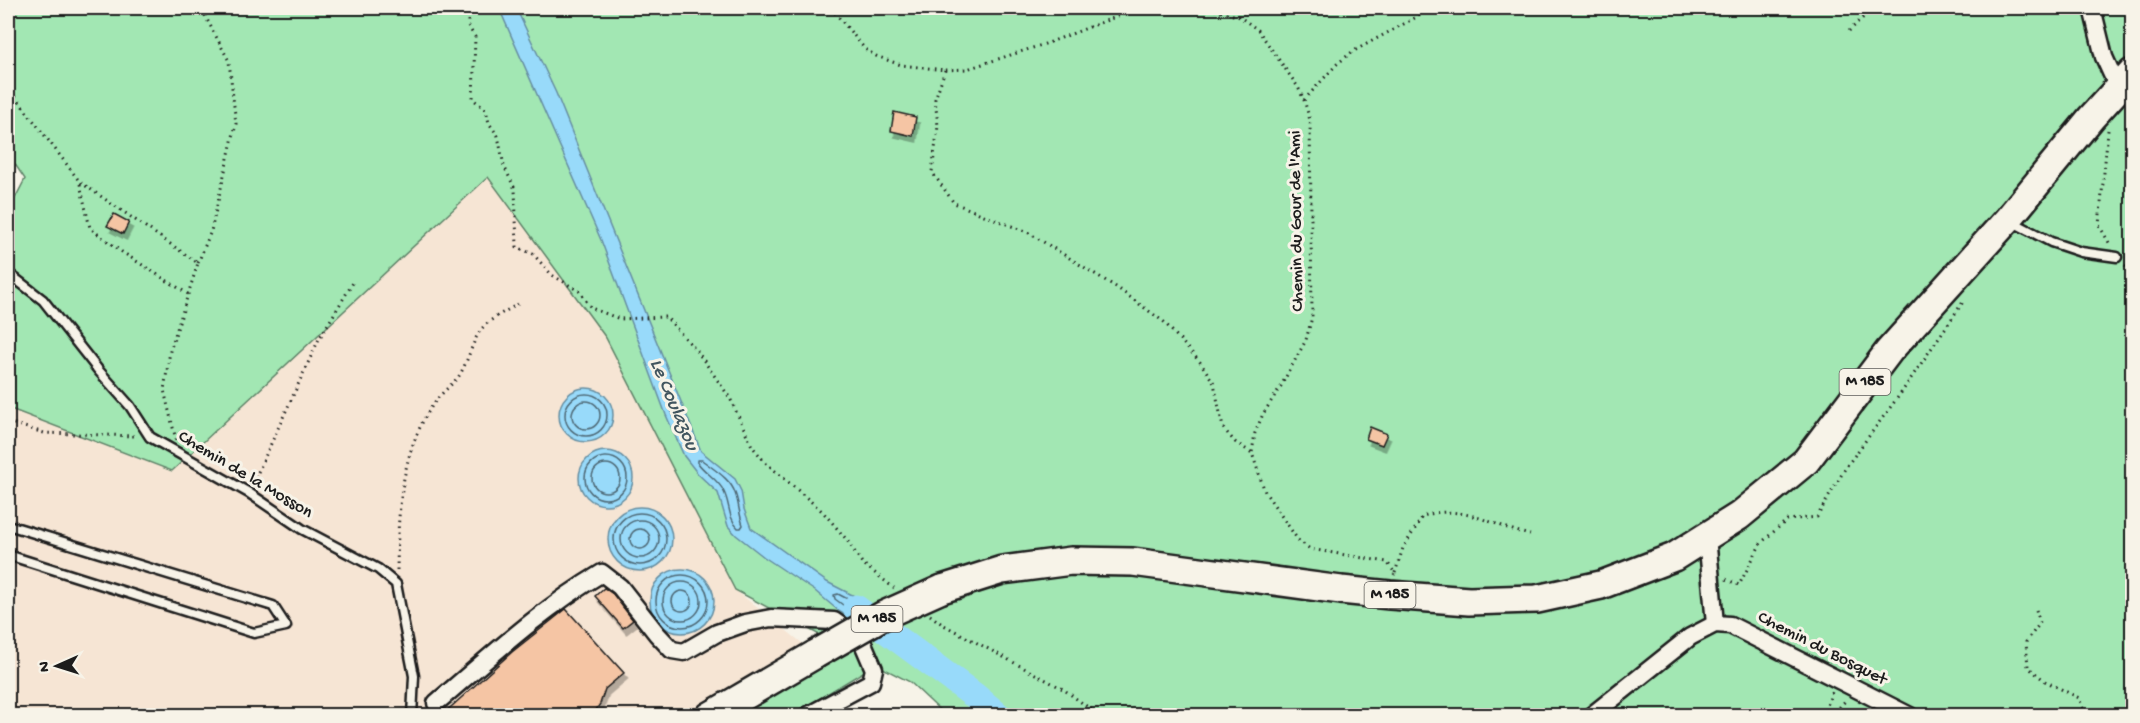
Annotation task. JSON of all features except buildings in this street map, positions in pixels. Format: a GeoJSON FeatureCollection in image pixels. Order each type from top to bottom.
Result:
{"type":"FeatureCollection","features":[{"type":"Feature","properties":{"kind":"main road","name":"M 185"},"geometry":{"type":"LineString","coordinates":[[710,716],[884,615],[942,590],[1002,570],[1071,561],[1133,562],[1330,589],[1392,584],[1469,601],[1537,599],[1601,585],[1674,557],[1739,516],[1806,461],[1889,351],[2008,219],[2091,118],[2126,81]]}},
{"type":"Feature","properties":{"kind":"street"},"geometry":{"type":"LineString","coordinates":[[2092,8],[2104,57],[2126,81]]}},
{"type":"Feature","properties":{"kind":"street"},"geometry":{"type":"LineString","coordinates":[[1591,716],[1690,637],[1715,624],[1707,537]]}},
{"type":"Feature","properties":{"kind":"street"},"geometry":{"type":"LineString","coordinates":[[436,703],[529,623],[602,573],[620,586],[672,650],[684,652],[717,633],[745,623],[771,618],[834,621],[862,641],[874,669],[872,682],[807,716]]}},
{"type":"Feature","properties":{"kind":"street","name":"Chemin du Bosquet"},"geometry":{"type":"LineString","coordinates":[[1715,624],[1730,625],[1910,716]]}},
{"type":"Feature","properties":{"kind":"lane"},"geometry":{"type":"LineString","coordinates":[[2008,219],[2051,242],[2081,252],[2117,257]]}},
{"type":"Feature","properties":{"kind":"lane","name":"Chemin de la Mosson"},"geometry":{"type":"LineString","coordinates":[[8,273],[44,300],[99,371],[130,406],[150,437],[249,493],[302,529],[378,569],[396,584]]}},
{"type":"Feature","properties":{"kind":"lane"},"geometry":{"type":"LineString","coordinates":[[8,525],[273,606],[286,626],[254,633],[8,555]]}},
{"type":"Feature","properties":{"kind":"lane"},"geometry":{"type":"LineString","coordinates":[[396,584],[414,676],[412,716]]}},
{"type":"Feature","properties":{"kind":"path"},"geometry":{"type":"LineString","coordinates":[[180,453],[164,390],[170,351],[198,263],[211,231],[236,124],[229,61],[201,8]]}},
{"type":"Feature","properties":{"kind":"path"},"geometry":{"type":"LineString","coordinates":[[349,8],[369,8]]}},
{"type":"Feature","properties":{"kind":"path"},"geometry":{"type":"LineString","coordinates":[[468,8],[468,26],[475,37],[473,99],[486,110],[489,123],[498,136],[504,166],[514,189],[517,247],[533,254],[552,275],[579,291],[591,309],[620,319],[666,317],[698,351],[730,398],[752,446],[823,512],[847,540],[862,563],[898,590]]}},
{"type":"Feature","properties":{"kind":"path"},"geometry":{"type":"LineString","coordinates":[[831,8],[865,49],[876,56],[901,65],[945,70],[967,69],[1048,43],[1131,11],[1152,8]]}},
{"type":"Feature","properties":{"kind":"path","name":"Chemin du Gour de l'Ami"},"geometry":{"type":"LineString","coordinates":[[1209,8],[1240,17],[1258,30],[1298,87],[1310,120],[1312,317],[1306,340],[1263,414],[1255,433],[1252,453]]}},
{"type":"Feature","properties":{"kind":"path"},"geometry":{"type":"LineString","coordinates":[[1304,100],[1337,63],[1352,52],[1433,8]]}},
{"type":"Feature","properties":{"kind":"path"},"geometry":{"type":"LineString","coordinates":[[1849,31],[1873,8]]}},
{"type":"Feature","properties":{"kind":"path"},"geometry":{"type":"LineString","coordinates":[[945,70],[935,99],[939,126],[932,172],[954,203],[1029,232],[1116,287],[1164,322],[1200,362],[1214,383],[1223,428],[1235,442],[1252,453],[1265,492],[1298,540],[1310,549],[1387,562],[1392,584]]}},
{"type":"Feature","properties":{"kind":"path"},"geometry":{"type":"LineString","coordinates":[[8,87],[80,182],[198,263]]}},
{"type":"Feature","properties":{"kind":"path"},"geometry":{"type":"LineString","coordinates":[[2109,127],[2099,225],[2117,257],[2127,269],[2133,272]]}},
{"type":"Feature","properties":{"kind":"path"},"geometry":{"type":"LineString","coordinates":[[80,182],[90,228],[122,252],[188,294]]}},
{"type":"Feature","properties":{"kind":"path"},"geometry":{"type":"LineString","coordinates":[[249,493],[319,339],[354,281]]}},
{"type":"Feature","properties":{"kind":"path"},"geometry":{"type":"LineString","coordinates":[[1710,573],[1739,585],[1761,543],[1787,520],[1816,517],[1846,467],[1901,393],[1965,298]]}},
{"type":"Feature","properties":{"kind":"path"},"geometry":{"type":"LineString","coordinates":[[396,584],[398,514],[405,472],[416,433],[435,401],[459,376],[479,332],[496,316],[518,304]]}},
{"type":"Feature","properties":{"kind":"path"},"geometry":{"type":"LineString","coordinates":[[8,422],[44,433],[150,437]]}},
{"type":"Feature","properties":{"kind":"path"},"geometry":{"type":"LineString","coordinates":[[1392,584],[1404,548],[1423,516],[1437,511],[1465,512],[1530,535]]}},
{"type":"Feature","properties":{"kind":"path"},"geometry":{"type":"LineString","coordinates":[[2036,609],[2040,623],[2026,642],[2028,667],[2045,681],[2079,698],[2086,716]]}},
{"type":"Feature","properties":{"kind":"path"},"geometry":{"type":"LineString","coordinates":[[924,610],[952,630],[1063,689],[1100,716]]}},
{"type":"Feature","properties":{"kind":"path"},"geometry":{"type":"LineString","coordinates":[[1823,716],[1830,694],[1839,679]]}},
{"type":"Feature","properties":{"kind":"shaded area"},"geometry":{"type":"Polygon","coordinates":[[[488,177],[606,338],[735,590],[816,654],[705,715],[8,715],[8,408],[172,471],[488,177]]]}},
{"type":"Feature","properties":{"kind":"green space"},"geometry":{"type":"Polygon","coordinates":[[[8,8],[2132,8],[2132,715],[946,716],[910,682],[860,656],[865,671],[792,715],[728,715],[848,650],[735,590],[606,338],[488,177],[172,471],[8,408],[8,212],[25,179],[8,154],[8,8]]]}},
{"type":"Feature","properties":{"kind":"water"},"geometry":{"type":"Polygon","coordinates":[[[499,8],[516,8],[556,93],[701,451],[735,479],[741,491],[744,509],[751,528],[827,582],[866,602],[883,614],[860,624],[764,557],[728,526],[718,493],[698,474],[684,456],[666,415],[601,240],[499,8]]]}},
{"type":"Feature","properties":{"kind":"water"},"geometry":{"type":"Polygon","coordinates":[[[581,388],[591,388],[601,392],[609,400],[613,415],[609,430],[601,438],[591,442],[581,442],[571,438],[563,430],[559,420],[559,410],[563,400],[571,392],[581,388]]]}},
{"type":"Feature","properties":{"kind":"water"},"geometry":{"type":"Polygon","coordinates":[[[601,451],[611,451],[621,455],[629,463],[633,478],[629,493],[621,501],[611,505],[601,505],[591,501],[583,493],[579,483],[579,473],[583,463],[591,455],[601,451]]]}},
{"type":"Feature","properties":{"kind":"water"},"geometry":{"type":"Polygon","coordinates":[[[634,507],[646,507],[663,516],[670,527],[672,539],[670,551],[663,562],[646,571],[634,571],[622,566],[613,557],[608,545],[608,533],[613,521],[622,512],[634,507]]]}},
{"type":"Feature","properties":{"kind":"water"},"geometry":{"type":"Polygon","coordinates":[[[676,569],[688,569],[705,578],[712,589],[714,601],[712,613],[705,624],[688,633],[676,633],[664,628],[655,619],[650,607],[650,595],[655,583],[664,574],[676,569]]]}},
{"type":"Feature","properties":{"kind":"waterway","name":"Le Coulazou"},"geometry":{"type":"LineString","coordinates":[[856,608],[999,716]]}}]}
